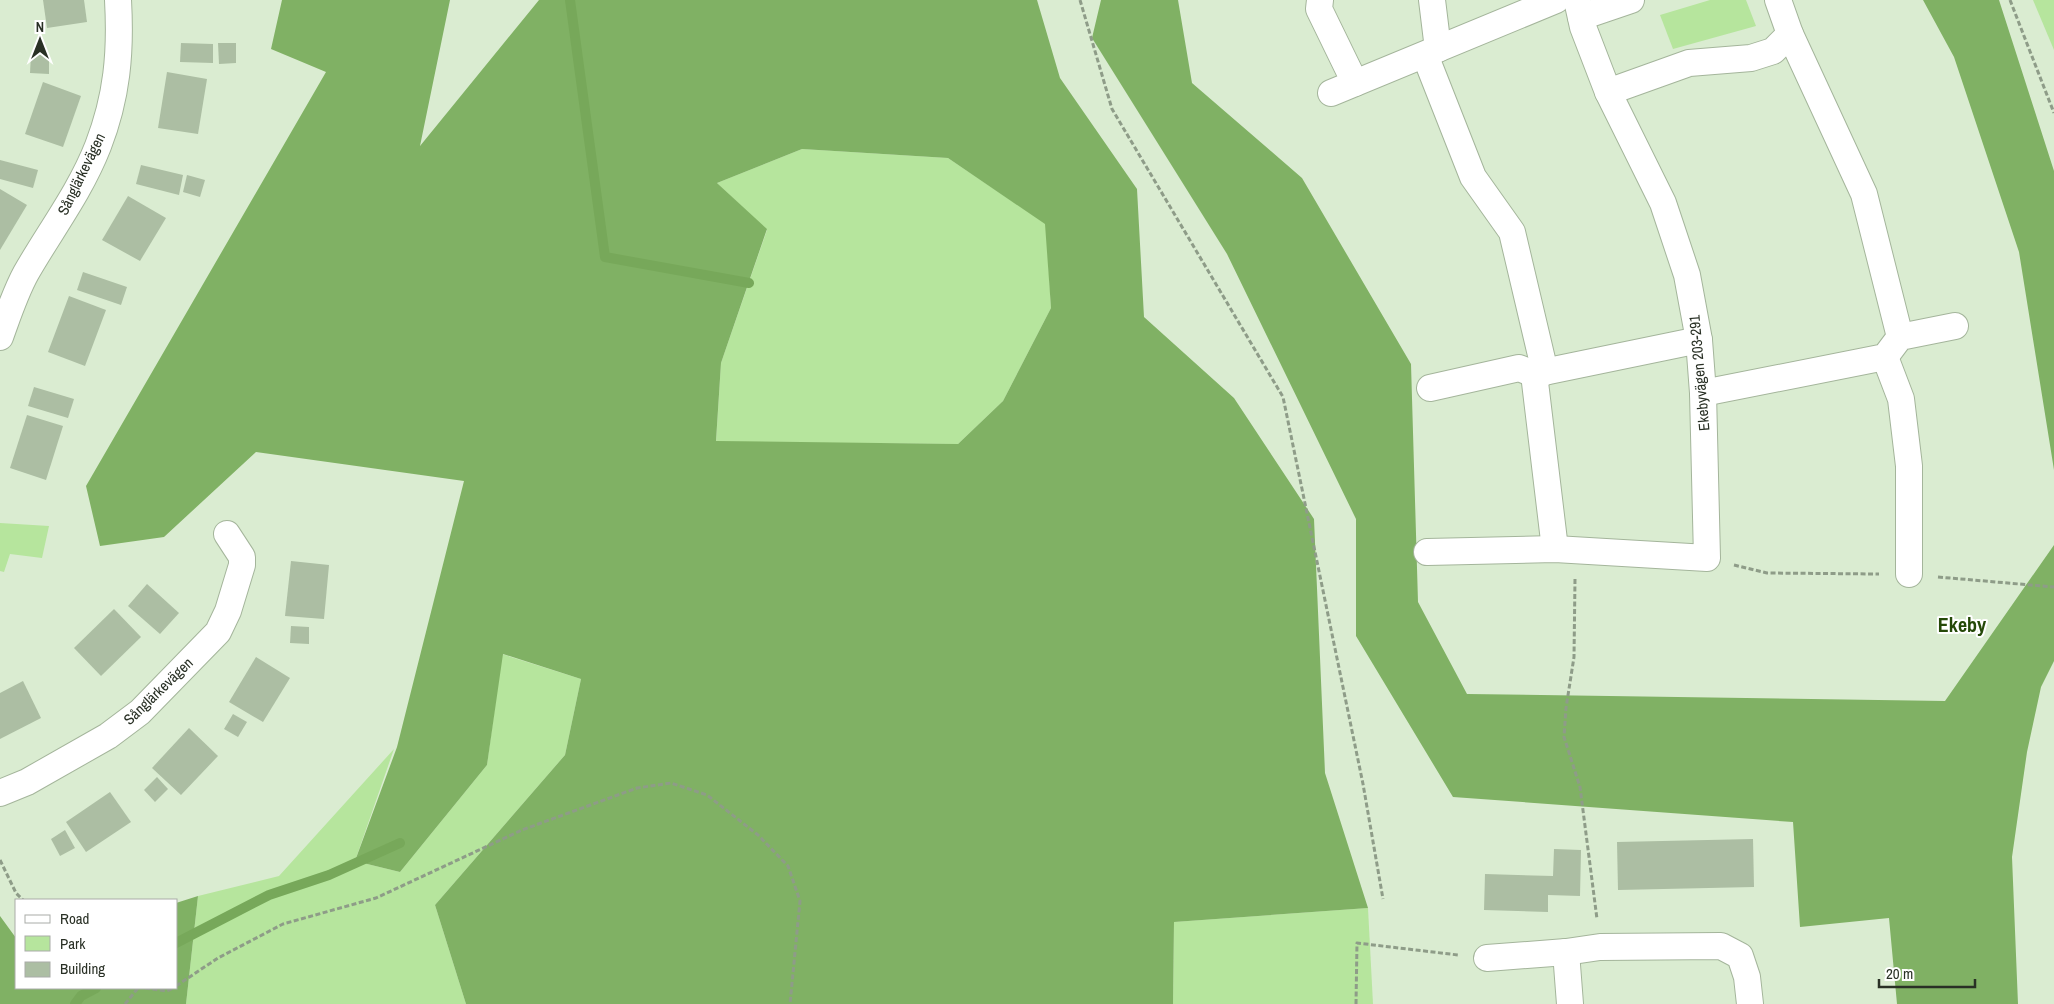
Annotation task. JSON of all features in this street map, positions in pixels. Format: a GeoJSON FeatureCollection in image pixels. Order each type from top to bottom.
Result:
{"type":"FeatureCollection","features":[{"type":"Feature","properties":{"kind":"street","name":"Sånglärkevägen"},"geometry":{"type":"LineString","coordinates":[[0,336],[17,291],[75,192],[98,146],[112,101],[119,65],[118,0]]}},
{"type":"Feature","properties":{"kind":"street"},"geometry":{"type":"LineString","coordinates":[[1320,0],[1320,8],[1355,83]]}},
{"type":"Feature","properties":{"kind":"street"},"geometry":{"type":"LineString","coordinates":[[1427,552],[1566,550],[1540,373],[1512,232],[1473,177],[1432,52],[1432,0]]}},
{"type":"Feature","properties":{"kind":"street"},"geometry":{"type":"LineString","coordinates":[[1331,93],[1556,0]]}},
{"type":"Feature","properties":{"kind":"street"},"geometry":{"type":"LineString","coordinates":[[1579,9],[1631,0]]}},
{"type":"Feature","properties":{"kind":"street"},"geometry":{"type":"LineString","coordinates":[[1778,0],[1790,34],[1864,194],[1893,347],[1909,466],[1909,574]]}},
{"type":"Feature","properties":{"kind":"street","name":"Ekebyvägen 203-291"},"geometry":{"type":"LineString","coordinates":[[1566,550],[1707,558],[1703,393],[1699,340],[1687,275],[1664,203],[1608,92],[1579,9]]}},
{"type":"Feature","properties":{"kind":"street"},"geometry":{"type":"LineString","coordinates":[[1608,92],[1689,63],[1751,58],[1773,51],[1790,34]]}},
{"type":"Feature","properties":{"kind":"street"},"geometry":{"type":"LineString","coordinates":[[1703,393],[1893,347],[1954,326]]}},
{"type":"Feature","properties":{"kind":"street"},"geometry":{"type":"LineString","coordinates":[[1430,388],[1519,368],[1540,373],[1699,340]]}},
{"type":"Feature","properties":{"kind":"street","name":"Sånglärkevägen"},"geometry":{"type":"LineString","coordinates":[[0,794],[27,782],[108,736],[140,712],[218,632],[228,611],[242,565],[242,557],[228,534]]}},
{"type":"Feature","properties":{"kind":"street"},"geometry":{"type":"LineString","coordinates":[[1487,958],[1566,952],[1600,946],[1721,946],[1740,956],[1747,977],[1750,1004]]}},
{"type":"Feature","properties":{"kind":"street"},"geometry":{"type":"LineString","coordinates":[[1566,952],[1570,1004]]}},
{"type":"Feature","properties":{"kind":"path"},"geometry":{"type":"LineString","coordinates":[[1080,0],[1112,109],[1283,397],[1363,784],[1383,899]]}},
{"type":"Feature","properties":{"kind":"path"},"geometry":{"type":"LineString","coordinates":[[2010,0],[2054,114]]}},
{"type":"Feature","properties":{"kind":"path"},"geometry":{"type":"LineString","coordinates":[[1566,550],[1574,657],[1566,708],[1564,737],[1580,787],[1600,946]]}},
{"type":"Feature","properties":{"kind":"path"},"geometry":{"type":"LineString","coordinates":[[178,985],[218,958],[283,924],[376,898],[522,830],[637,788],[671,783],[707,795],[758,835],[788,866],[800,900],[790,1004]]}},
{"type":"Feature","properties":{"kind":"path"},"geometry":{"type":"LineString","coordinates":[[0,860],[16,892],[22,899]]}},
{"type":"Feature","properties":{"kind":"path"},"geometry":{"type":"LineString","coordinates":[[1356,1004],[1357,943],[1487,958]]}},
{"type":"Feature","properties":{"kind":"path"},"geometry":{"type":"LineString","coordinates":[[125,1004],[137,989]]}},
{"type":"Feature","properties":{"kind":"path"},"geometry":{"type":"LineString","coordinates":[[150,989],[167,992],[172,989]]}},
{"type":"Feature","properties":{"kind":"green space"},"geometry":{"type":"Polygon","coordinates":[[[282,0],[450,0],[420,146],[539,0],[1037,0],[1060,78],[1137,189],[1144,317],[1234,398],[1314,519],[1325,773],[1368,908],[1174,922],[1173,1004],[466,1004],[435,905],[565,755],[581,679],[503,654],[487,765],[400,872],[355,861],[397,747],[464,481],[256,452],[164,537],[100,546],[86,486],[326,72],[271,49],[282,0]],[[802,149],[717,183],[767,229],[721,363],[716,441],[958,444],[1003,401],[1051,308],[1045,224],[948,158],[802,149]]]}},
{"type":"Feature","properties":{"kind":"green space"},"geometry":{"type":"Polygon","coordinates":[[[1101,0],[1178,0],[1192,83],[1302,178],[1411,364],[1418,602],[1467,694],[1945,701],[2054,545],[2054,661],[2041,687],[2027,752],[2012,857],[2018,1004],[1897,1004],[1889,918],[1800,927],[1793,822],[1453,797],[1356,636],[1356,519],[1227,254],[1092,38],[1101,0]]]}},
{"type":"Feature","properties":{"kind":"green space"},"geometry":{"type":"Polygon","coordinates":[[[1710,0],[1746,0],[1756,26],[1673,49],[1660,15],[1710,0]]]}},
{"type":"Feature","properties":{"kind":"green space"},"geometry":{"type":"Polygon","coordinates":[[[1923,0],[1999,0],[2054,171],[2054,470],[2019,252],[1954,57],[1923,0]]]}},
{"type":"Feature","properties":{"kind":"green space"},"geometry":{"type":"Polygon","coordinates":[[[2033,0],[2054,0],[2054,50],[2033,0]]]}},
{"type":"Feature","properties":{"kind":"green space"},"geometry":{"type":"Polygon","coordinates":[[[802,149],[948,158],[1046,224],[1051,308],[1003,401],[958,444],[716,442],[721,363],[767,230],[717,183],[802,149]]]}},
{"type":"Feature","properties":{"kind":"green space"},"geometry":{"type":"Polygon","coordinates":[[[0,523],[49,526],[42,558],[10,554],[4,572],[0,571],[0,523]]]}},
{"type":"Feature","properties":{"kind":"green space"},"geometry":{"type":"Polygon","coordinates":[[[502,654],[581,679],[565,755],[435,905],[466,1004],[186,1004],[198,896],[279,876],[394,749],[355,861],[400,872],[487,765],[502,654]]]}},
{"type":"Feature","properties":{"kind":"green space"},"geometry":{"type":"Polygon","coordinates":[[[198,896],[186,1004],[0,1004],[0,916],[15,937],[15,989],[178,989],[178,902],[198,896]]]}},
{"type":"Feature","properties":{"kind":"green space"},"geometry":{"type":"Polygon","coordinates":[[[1368,908],[1373,1004],[1173,1004],[1174,922],[1368,908]]]}},
{"type":"Feature","properties":{"kind":"building"},"geometry":{"type":"Polygon","coordinates":[[[43,0],[84,0],[87,22],[47,28],[43,0]]]}},
{"type":"Feature","properties":{"kind":"building"},"geometry":{"type":"Polygon","coordinates":[[[181,43],[213,44],[213,63],[180,62],[181,43]]]}},
{"type":"Feature","properties":{"kind":"building"},"geometry":{"type":"Polygon","coordinates":[[[218,43],[236,43],[236,63],[219,64],[218,43]]]}},
{"type":"Feature","properties":{"kind":"building"},"geometry":{"type":"Polygon","coordinates":[[[31,54],[49,55],[49,74],[30,73],[31,54]]]}},
{"type":"Feature","properties":{"kind":"building"},"geometry":{"type":"Polygon","coordinates":[[[167,72],[207,79],[198,134],[158,128],[167,72]]]}},
{"type":"Feature","properties":{"kind":"building"},"geometry":{"type":"Polygon","coordinates":[[[43,82],[81,96],[63,147],[25,134],[43,82]]]}},
{"type":"Feature","properties":{"kind":"building"},"geometry":{"type":"Polygon","coordinates":[[[0,160],[38,170],[33,188],[0,179],[0,160]]]}},
{"type":"Feature","properties":{"kind":"building"},"geometry":{"type":"Polygon","coordinates":[[[141,165],[183,175],[179,195],[136,184],[141,165]]]}},
{"type":"Feature","properties":{"kind":"building"},"geometry":{"type":"Polygon","coordinates":[[[187,175],[205,180],[200,197],[183,192],[187,175]]]}},
{"type":"Feature","properties":{"kind":"building"},"geometry":{"type":"Polygon","coordinates":[[[0,189],[27,205],[0,250],[0,189]]]}},
{"type":"Feature","properties":{"kind":"building"},"geometry":{"type":"Polygon","coordinates":[[[128,196],[166,218],[140,261],[102,240],[128,196]]]}},
{"type":"Feature","properties":{"kind":"building"},"geometry":{"type":"Polygon","coordinates":[[[83,272],[127,287],[121,305],[77,290],[83,272]]]}},
{"type":"Feature","properties":{"kind":"building"},"geometry":{"type":"Polygon","coordinates":[[[69,296],[106,310],[85,366],[48,352],[69,296]]]}},
{"type":"Feature","properties":{"kind":"building"},"geometry":{"type":"Polygon","coordinates":[[[34,387],[74,399],[68,418],[28,406],[34,387]]]}},
{"type":"Feature","properties":{"kind":"building"},"geometry":{"type":"Polygon","coordinates":[[[27,415],[63,426],[46,480],[10,468],[27,415]]]}},
{"type":"Feature","properties":{"kind":"building"},"geometry":{"type":"Polygon","coordinates":[[[291,561],[329,565],[324,619],[285,616],[291,561]]]}},
{"type":"Feature","properties":{"kind":"building"},"geometry":{"type":"Polygon","coordinates":[[[147,584],[179,613],[160,634],[128,606],[147,584]]]}},
{"type":"Feature","properties":{"kind":"building"},"geometry":{"type":"Polygon","coordinates":[[[114,609],[141,637],[101,676],[74,648],[114,609]]]}},
{"type":"Feature","properties":{"kind":"building"},"geometry":{"type":"Polygon","coordinates":[[[291,626],[309,627],[309,644],[290,643],[291,626]]]}},
{"type":"Feature","properties":{"kind":"building"},"geometry":{"type":"Polygon","coordinates":[[[256,657],[290,678],[263,722],[229,702],[256,657]]]}},
{"type":"Feature","properties":{"kind":"building"},"geometry":{"type":"Polygon","coordinates":[[[23,681],[41,718],[0,739],[0,693],[23,681]]]}},
{"type":"Feature","properties":{"kind":"building"},"geometry":{"type":"Polygon","coordinates":[[[233,714],[247,722],[238,737],[224,729],[233,714]]]}},
{"type":"Feature","properties":{"kind":"building"},"geometry":{"type":"Polygon","coordinates":[[[189,728],[218,756],[181,795],[152,768],[189,728]]]}},
{"type":"Feature","properties":{"kind":"building"},"geometry":{"type":"Polygon","coordinates":[[[157,777],[168,789],[155,802],[144,790],[157,777]]]}},
{"type":"Feature","properties":{"kind":"building"},"geometry":{"type":"Polygon","coordinates":[[[110,792],[131,822],[86,852],[66,822],[110,792]]]}},
{"type":"Feature","properties":{"kind":"building"},"geometry":{"type":"Polygon","coordinates":[[[65,830],[75,848],[60,856],[51,839],[65,830]]]}},
{"type":"Feature","properties":{"kind":"building"},"geometry":{"type":"Polygon","coordinates":[[[1753,839],[1754,887],[1618,890],[1617,842],[1753,839]]]}},
{"type":"Feature","properties":{"kind":"building"},"geometry":{"type":"Polygon","coordinates":[[[1554,849],[1581,850],[1580,896],[1548,895],[1548,912],[1484,910],[1485,874],[1553,876],[1554,849]]]}},
{"type":"Feature","properties":{"kind":"waterway"},"geometry":{"type":"LineString","coordinates":[[570,0],[605,257],[749,283]]}},
{"type":"Feature","properties":{"kind":"waterway"},"geometry":{"type":"LineString","coordinates":[[178,942],[269,895],[329,875],[400,843]]}},
{"type":"Feature","properties":{"kind":"waterway"},"geometry":{"type":"LineString","coordinates":[[75,1004],[81,996],[94,989]]}},
{"type":"Feature","properties":{"kind":"district","name":"Ekeby"},"geometry":{"type":"Point","coordinates":[1962,624]}}]}
